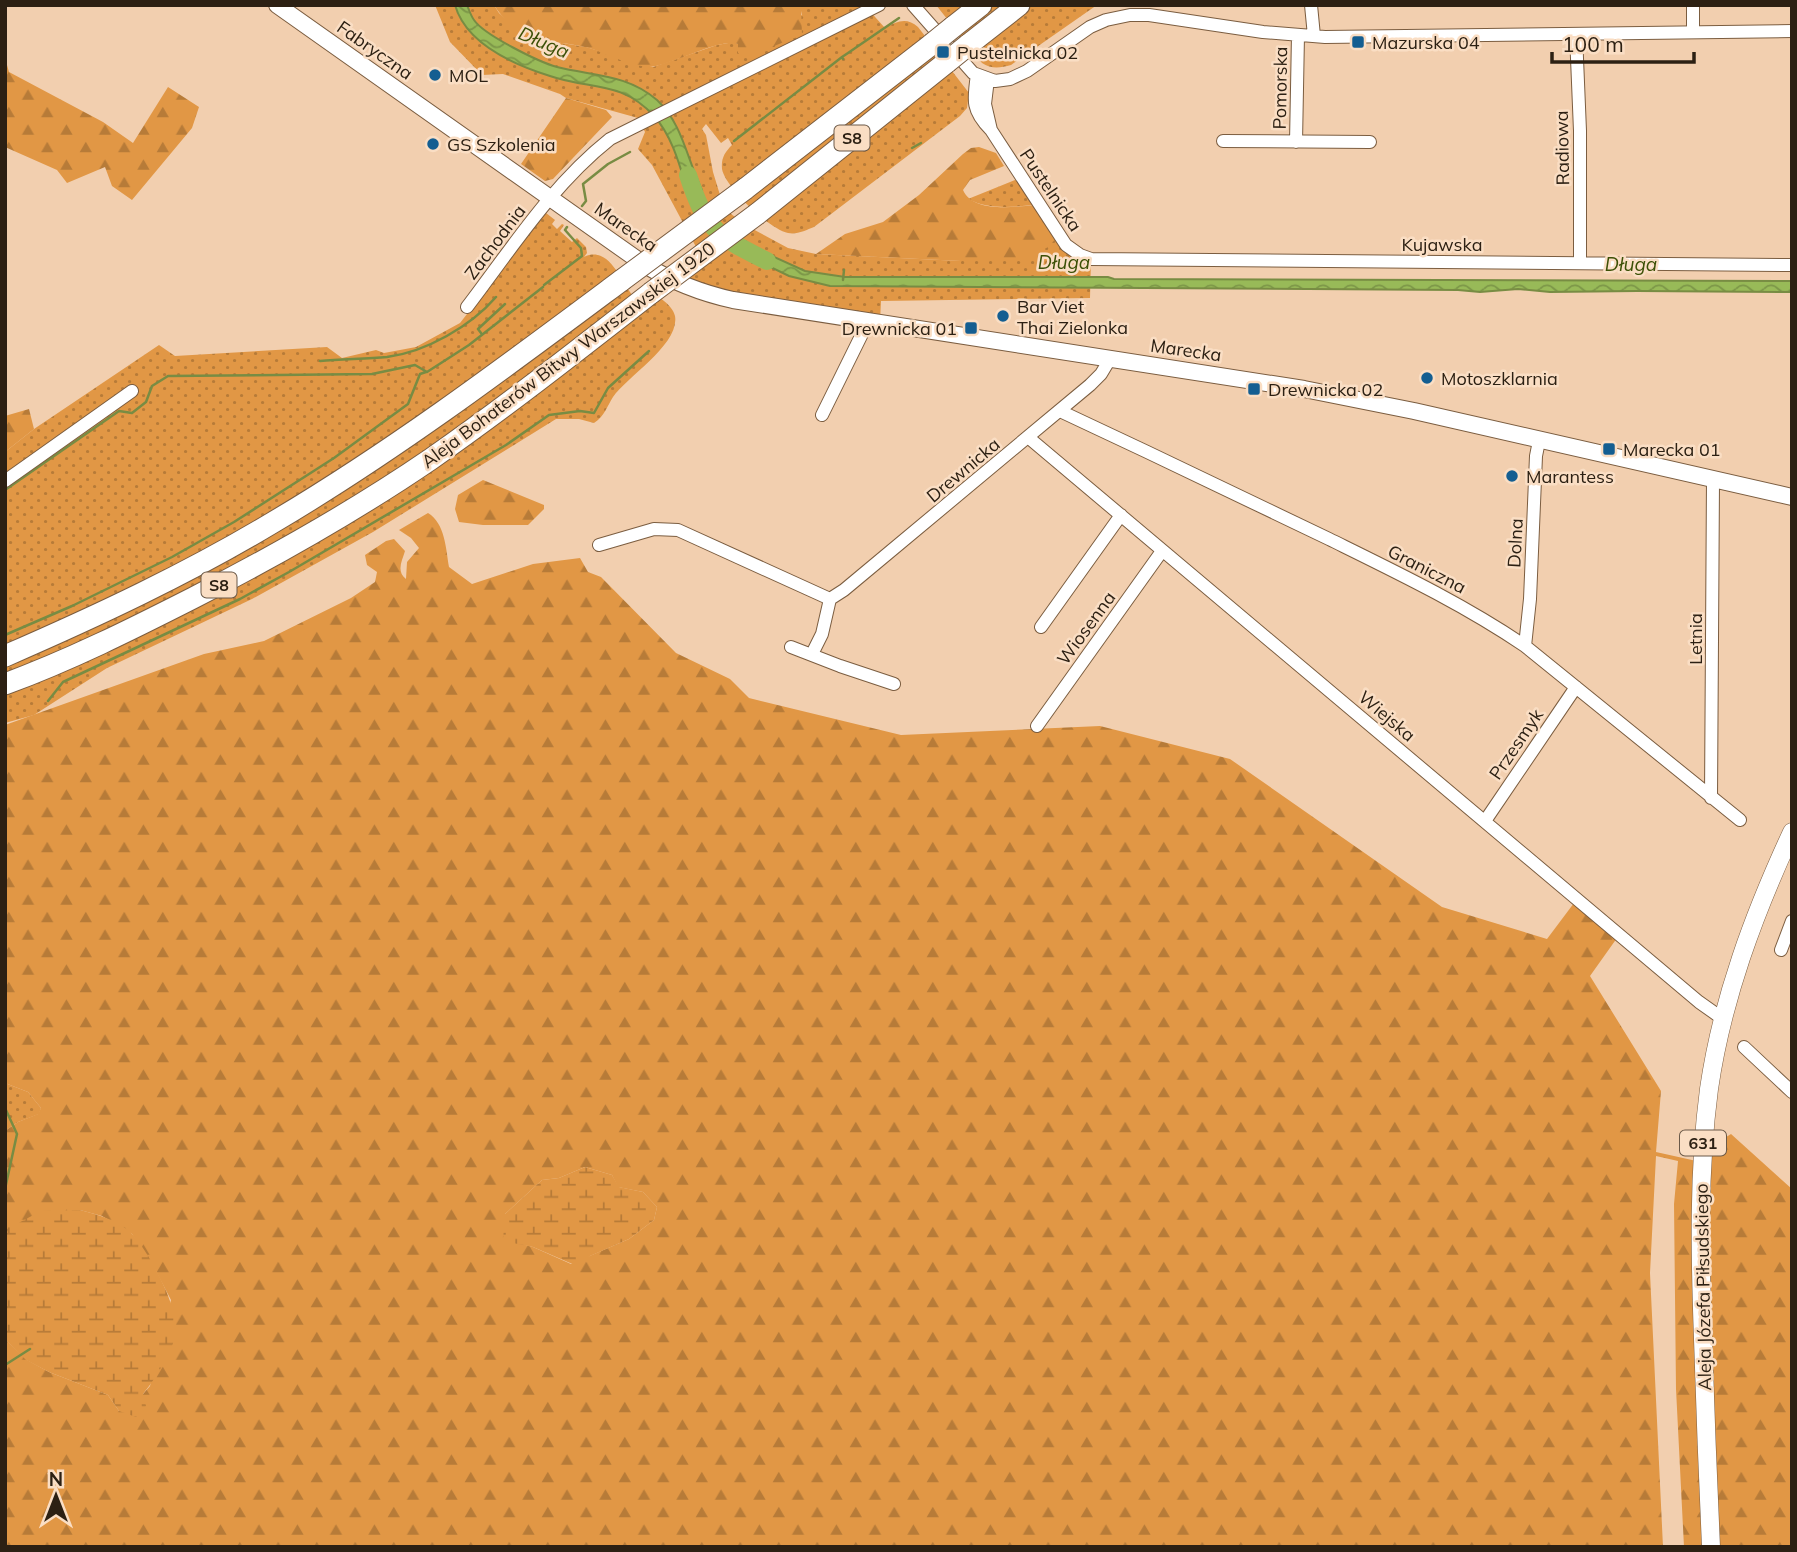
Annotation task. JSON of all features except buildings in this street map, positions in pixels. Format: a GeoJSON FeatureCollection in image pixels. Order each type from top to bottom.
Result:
{"type":"FeatureCollection","features":[{"type":"Feature","properties":{"kind":"highway","name":"Aleja Bohaterów Bitwy Warszawskiej 1920"},"geometry":{"type":"LineString","coordinates":[[5,656],[153,588],[275,522],[355,472],[439,414],[745,189],[981,5]]}},
{"type":"Feature","properties":{"kind":"highway","name":"Aleja Bohaterów Bitwy Warszawskiej 1920"},"geometry":{"type":"LineString","coordinates":[[5,684],[143,624],[271,558],[430,459],[525,392],[757,214],[1019,5]]}},
{"type":"Feature","properties":{"kind":"main road","name":"Aleja Józefa Piłsudskiego"},"geometry":{"type":"LineString","coordinates":[[1711,1547],[1700,1204],[1701,1162],[1709,1088],[1723,1019],[1749,931],[1792,832]]}},
{"type":"Feature","properties":{"kind":"street","name":"Fabryczna"},"geometry":{"type":"LineString","coordinates":[[277,5],[449,127]]}},
{"type":"Feature","properties":{"kind":"street","name":"Zachodnia"},"geometry":{"type":"LineString","coordinates":[[467,307],[550,197],[584,160],[610,139],[879,5]]}},
{"type":"Feature","properties":{"kind":"street"},"geometry":{"type":"LineString","coordinates":[[913,5],[982,77],[1003,80],[1018,76],[1090,27],[1106,20],[1130,15],[1149,15],[1314,36],[1792,31]]}},
{"type":"Feature","properties":{"kind":"street"},"geometry":{"type":"LineString","coordinates":[[1311,5],[1314,36]]}},
{"type":"Feature","properties":{"kind":"street"},"geometry":{"type":"LineString","coordinates":[[1693,5],[1693,32]]}},
{"type":"Feature","properties":{"kind":"street","name":"Radiowa"},"geometry":{"type":"LineString","coordinates":[[1576,34],[1580,131],[1580,263]]}},
{"type":"Feature","properties":{"kind":"street","name":"Pomorska"},"geometry":{"type":"LineString","coordinates":[[1296,142],[1298,35]]}},
{"type":"Feature","properties":{"kind":"street","name":"Pustelnicka"},"geometry":{"type":"LineString","coordinates":[[982,77],[991,130],[1066,245],[1091,259]]}},
{"type":"Feature","properties":{"kind":"street","name":"Marecka"},"geometry":{"type":"LineString","coordinates":[[449,127],[645,265],[685,286],[733,300],[1229,376],[1342,396],[1792,497]]}},
{"type":"Feature","properties":{"kind":"street","name":"Pomorska"},"geometry":{"type":"LineString","coordinates":[[1223,141],[1370,142]]}},
{"type":"Feature","properties":{"kind":"street","name":"Kujawska"},"geometry":{"type":"LineString","coordinates":[[1091,259],[1792,265]]}},
{"type":"Feature","properties":{"kind":"street"},"geometry":{"type":"LineString","coordinates":[[822,415],[863,332],[865,320]]}},
{"type":"Feature","properties":{"kind":"street","name":"Drewnicka"},"geometry":{"type":"LineString","coordinates":[[830,599],[1029,438],[1096,380],[1110,359]]}},
{"type":"Feature","properties":{"kind":"street"},"geometry":{"type":"LineString","coordinates":[[5,481],[132,391]]}},
{"type":"Feature","properties":{"kind":"street","name":"Graniczna"},"geometry":{"type":"LineString","coordinates":[[1060,411],[1194,473],[1430,589],[1495,626],[1525,646],[1740,820]]}},
{"type":"Feature","properties":{"kind":"street","name":"Wiejska"},"geometry":{"type":"LineString","coordinates":[[1029,438],[1699,1002],[1723,1019]]}},
{"type":"Feature","properties":{"kind":"street","name":"Dolna"},"geometry":{"type":"LineString","coordinates":[[1525,646],[1539,441]]}},
{"type":"Feature","properties":{"kind":"street","name":"Letnia"},"geometry":{"type":"LineString","coordinates":[[1711,798],[1713,480]]}},
{"type":"Feature","properties":{"kind":"street"},"geometry":{"type":"LineString","coordinates":[[1041,627],[1121,515]]}},
{"type":"Feature","properties":{"kind":"street"},"geometry":{"type":"LineString","coordinates":[[599,545],[654,529],[678,530],[830,599],[822,635],[812,654]]}},
{"type":"Feature","properties":{"kind":"street","name":"Wiosenna"},"geometry":{"type":"LineString","coordinates":[[1037,726],[1163,551]]}},
{"type":"Feature","properties":{"kind":"street"},"geometry":{"type":"LineString","coordinates":[[791,646],[894,684]]}},
{"type":"Feature","properties":{"kind":"street","name":"Przesmyk"},"geometry":{"type":"LineString","coordinates":[[1485,821],[1576,687]]}},
{"type":"Feature","properties":{"kind":"street"},"geometry":{"type":"LineString","coordinates":[[1781,950],[1792,921]]}},
{"type":"Feature","properties":{"kind":"street"},"geometry":{"type":"LineString","coordinates":[[1744,1047],[1792,1092]]}},
{"type":"Feature","properties":{"kind":"green space"},"geometry":{"type":"Polygon","coordinates":[[[435,5],[494,5],[499,13],[521,32],[544,40],[586,47],[653,67],[717,45],[734,42],[738,44],[802,15],[800,7],[806,5],[870,5],[867,8],[885,28],[898,22],[910,22],[918,27],[969,93],[967,108],[960,116],[814,227],[791,233],[770,224],[731,186],[722,165],[727,150],[732,145],[728,138],[721,143],[706,124],[702,129],[706,135],[713,172],[720,195],[731,214],[788,248],[816,254],[961,261],[1059,235],[1091,259],[1090,298],[881,301],[880,322],[685,286],[702,258],[652,165],[638,149],[645,132],[638,118],[566,98],[503,74],[482,75],[450,42],[435,5]]]}},
{"type":"Feature","properties":{"kind":"green space"},"geometry":{"type":"Polygon","coordinates":[[[494,5],[806,5],[801,7],[802,35],[744,58],[738,53],[738,44],[731,43],[648,67],[631,64],[589,48],[529,36],[510,23],[494,5]]]}},
{"type":"Feature","properties":{"kind":"green space"},"geometry":{"type":"Polygon","coordinates":[[[936,5],[1097,5],[1011,65],[996,67],[982,63],[936,5]]]}},
{"type":"Feature","properties":{"kind":"green space"},"geometry":{"type":"Polygon","coordinates":[[[5,58],[9,72],[103,122],[133,143],[168,87],[199,107],[192,128],[132,200],[112,186],[105,167],[67,183],[57,170],[5,147],[5,58]]]}},
{"type":"Feature","properties":{"kind":"green space"},"geometry":{"type":"Polygon","coordinates":[[[566,98],[606,110],[612,117],[553,179],[545,181],[521,164],[566,98]]]}},
{"type":"Feature","properties":{"kind":"green space"},"geometry":{"type":"Polygon","coordinates":[[[979,147],[996,153],[1004,166],[970,180],[963,190],[968,197],[985,205],[1035,205],[1059,235],[1048,247],[1016,261],[816,254],[845,234],[883,222],[919,195],[963,154],[971,148],[979,147]]]}},
{"type":"Feature","properties":{"kind":"green space"},"geometry":{"type":"Polygon","coordinates":[[[1015,180],[1025,184],[1034,205],[992,206],[968,199],[1015,180]]]}},
{"type":"Feature","properties":{"kind":"green space"},"geometry":{"type":"Polygon","coordinates":[[[546,213],[555,220],[552,224],[557,229],[564,225],[560,231],[572,242],[577,238],[586,247],[587,253],[584,257],[593,255],[607,260],[633,296],[644,288],[667,303],[675,316],[670,338],[620,389],[598,420],[594,423],[579,419],[556,419],[373,532],[252,599],[107,668],[34,715],[5,723],[5,452],[34,429],[159,345],[175,356],[327,347],[342,358],[376,350],[384,353],[416,347],[460,323],[546,213]]]}},
{"type":"Feature","properties":{"kind":"green space"},"geometry":{"type":"Polygon","coordinates":[[[29,409],[34,429],[5,452],[5,416],[29,409]]]}},
{"type":"Feature","properties":{"kind":"green space"},"geometry":{"type":"Polygon","coordinates":[[[483,480],[544,505],[544,509],[528,525],[459,522],[455,509],[458,495],[483,480]]]}},
{"type":"Feature","properties":{"kind":"green space"},"geometry":{"type":"Polygon","coordinates":[[[428,513],[434,517],[446,545],[449,567],[472,584],[533,564],[580,558],[588,572],[601,577],[676,653],[730,679],[749,698],[901,735],[1100,726],[1230,759],[1442,907],[1547,939],[1574,903],[1617,938],[1590,976],[1661,1091],[1656,1152],[1701,1162],[1715,1144],[1731,1134],[1792,1189],[1792,1547],[1684,1547],[1676,1389],[1674,1204],[1678,1161],[1656,1156],[1650,1273],[1663,1547],[5,1547],[5,1339],[27,1360],[49,1372],[108,1395],[119,1411],[150,1386],[171,1300],[132,1234],[102,1216],[80,1210],[5,1236],[5,1131],[38,1114],[41,1108],[28,1092],[5,1083],[5,725],[204,654],[264,641],[351,598],[375,582],[377,572],[367,565],[365,555],[386,541],[394,539],[405,551],[400,569],[406,579],[407,562],[419,548],[399,530],[428,513]],[[585,1167],[559,1178],[542,1180],[505,1214],[514,1242],[533,1247],[571,1264],[629,1239],[654,1220],[657,1207],[643,1192],[618,1187],[612,1175],[585,1167]]]}},
{"type":"Feature","properties":{"kind":"green space"},"geometry":{"type":"Polygon","coordinates":[[[5,1083],[28,1092],[41,1108],[39,1114],[18,1122],[5,1131],[5,1083]]]}},
{"type":"Feature","properties":{"kind":"green space"},"geometry":{"type":"Polygon","coordinates":[[[585,1167],[612,1175],[619,1187],[643,1192],[657,1207],[654,1220],[629,1239],[590,1256],[577,1266],[533,1247],[503,1241],[505,1214],[542,1180],[559,1178],[585,1167]]]}},
{"type":"Feature","properties":{"kind":"green space"},"geometry":{"type":"Polygon","coordinates":[[[80,1210],[115,1222],[133,1235],[155,1267],[173,1309],[176,1332],[172,1347],[143,1394],[146,1406],[136,1417],[119,1411],[108,1395],[26,1360],[5,1339],[5,1236],[9,1228],[41,1211],[80,1210]]]}},
{"type":"Feature","properties":{"kind":"water"},"geometry":{"type":"Polygon","coordinates":[[[455,5],[467,5],[480,26],[538,60],[557,67],[609,77],[646,91],[673,120],[702,190],[690,199],[667,134],[642,105],[617,91],[550,76],[507,59],[481,42],[470,31],[455,5]]]}},
{"type":"Feature","properties":{"kind":"water"},"geometry":{"type":"Polygon","coordinates":[[[750,246],[805,271],[845,277],[1792,281],[1792,292],[830,286],[789,276],[742,253],[750,246]]]}},
{"type":"Feature","properties":{"kind":"waterway"},"geometry":{"type":"LineString","coordinates":[[843,59],[842,57],[899,18]]}},
{"type":"Feature","properties":{"kind":"waterway"},"geometry":{"type":"LineString","coordinates":[[734,141],[842,57]]}},
{"type":"Feature","properties":{"kind":"waterway"},"geometry":{"type":"LineString","coordinates":[[912,148],[921,143]]}},
{"type":"Feature","properties":{"kind":"waterway"},"geometry":{"type":"LineString","coordinates":[[582,206],[586,201],[583,184],[608,164],[630,152]]}},
{"type":"Feature","properties":{"kind":"waterway","name":"Długa"},"geometry":{"type":"LineString","coordinates":[[688,175],[701,208],[716,229],[736,245],[767,261]]}},
{"type":"Feature","properties":{"kind":"waterway"},"geometry":{"type":"LineString","coordinates":[[544,285],[582,256],[581,248],[565,230],[567,227]]}},
{"type":"Feature","properties":{"kind":"waterway"},"geometry":{"type":"LineString","coordinates":[[843,280],[844,270]]}},
{"type":"Feature","properties":{"kind":"waterway"},"geometry":{"type":"LineString","coordinates":[[5,490],[119,411],[132,413],[146,402],[152,386],[168,376],[372,374],[415,365],[427,372],[469,345],[543,287]]}},
{"type":"Feature","properties":{"kind":"waterway"},"geometry":{"type":"LineString","coordinates":[[320,361],[387,357],[417,350],[461,327],[496,297]]}},
{"type":"Feature","properties":{"kind":"waterway"},"geometry":{"type":"LineString","coordinates":[[481,333],[478,329],[505,304]]}},
{"type":"Feature","properties":{"kind":"waterway"},"geometry":{"type":"LineString","coordinates":[[48,701],[63,682],[240,599],[506,445],[549,415],[580,411],[594,413],[608,388],[649,351]]}},
{"type":"Feature","properties":{"kind":"waterway"},"geometry":{"type":"LineString","coordinates":[[5,635],[172,557],[234,522],[334,458],[408,404],[420,374],[426,372]]}},
{"type":"Feature","properties":{"kind":"waterway"},"geometry":{"type":"LineString","coordinates":[[5,1108],[17,1134],[5,1189]]}},
{"type":"Feature","properties":{"kind":"waterway"},"geometry":{"type":"LineString","coordinates":[[5,1365],[30,1349]]}},
{"type":"Feature","properties":{"kind":"place","name":"Mazurska 04"},"geometry":{"type":"Point","coordinates":[1358,42]}},
{"type":"Feature","properties":{"kind":"place","name":"Pustelnicka 02"},"geometry":{"type":"Point","coordinates":[943,52]}},
{"type":"Feature","properties":{"kind":"place","name":"MOL"},"geometry":{"type":"Point","coordinates":[435,75]}},
{"type":"Feature","properties":{"kind":"place","name":"GS Szkolenia"},"geometry":{"type":"Point","coordinates":[433,144]}},
{"type":"Feature","properties":{"kind":"place","name":"Bar Viet Thai Zielonka"},"geometry":{"type":"Point","coordinates":[1003,316]}},
{"type":"Feature","properties":{"kind":"place","name":"Drewnicka 01"},"geometry":{"type":"Point","coordinates":[971,328]}},
{"type":"Feature","properties":{"kind":"place","name":"Motoszklarnia"},"geometry":{"type":"Point","coordinates":[1427,378]}},
{"type":"Feature","properties":{"kind":"place","name":"Drewnicka 02"},"geometry":{"type":"Point","coordinates":[1254,389]}},
{"type":"Feature","properties":{"kind":"place","name":"Marecka 01"},"geometry":{"type":"Point","coordinates":[1609,449]}},
{"type":"Feature","properties":{"kind":"place","name":"Marantess"},"geometry":{"type":"Point","coordinates":[1512,476]}}]}
